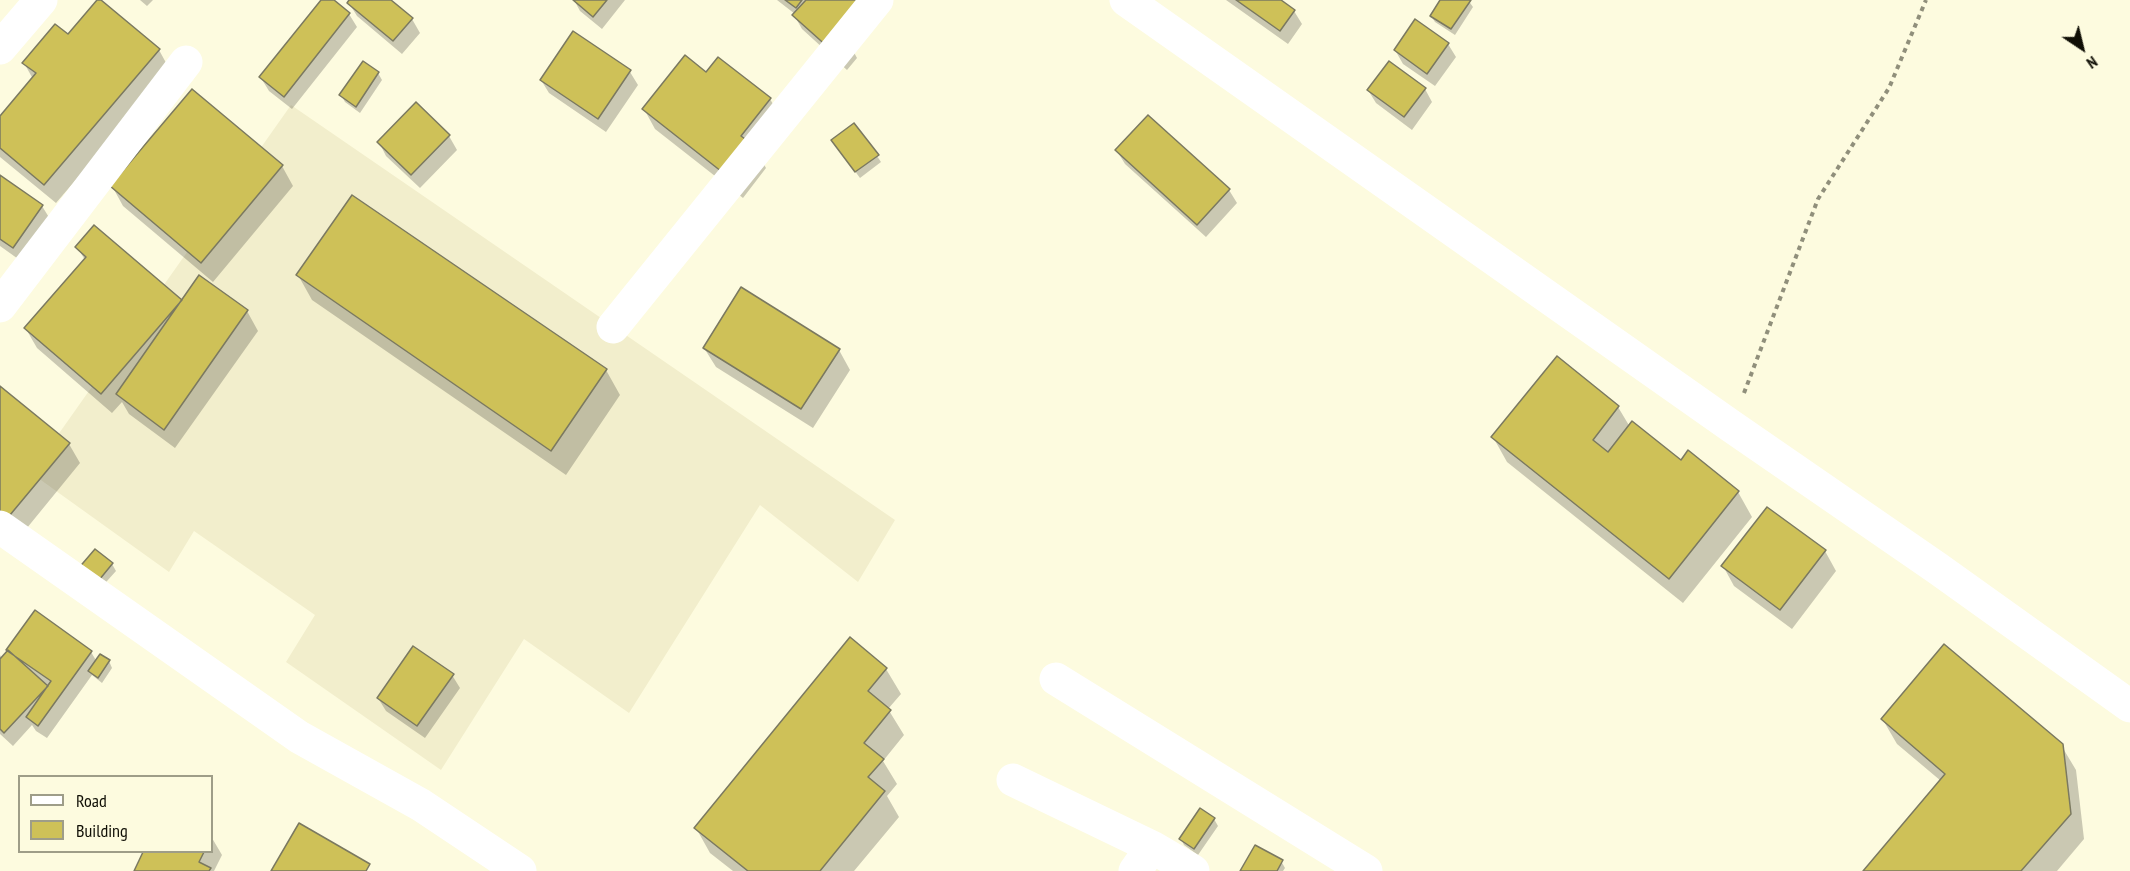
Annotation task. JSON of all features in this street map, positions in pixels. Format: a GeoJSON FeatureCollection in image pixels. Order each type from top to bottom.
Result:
{"type":"FeatureCollection","features":[{"type":"Feature","properties":{"kind":"street"},"geometry":{"type":"LineString","coordinates":[[0,48],[41,0]]}},
{"type":"Feature","properties":{"kind":"street"},"geometry":{"type":"LineString","coordinates":[[613,327],[877,0]]}},
{"type":"Feature","properties":{"kind":"street"},"geometry":{"type":"LineString","coordinates":[[1126,0],[1731,426],[1937,568],[2130,706]]}},
{"type":"Feature","properties":{"kind":"street"},"geometry":{"type":"LineString","coordinates":[[0,306],[186,62]]}},
{"type":"Feature","properties":{"kind":"street"},"geometry":{"type":"LineString","coordinates":[[0,527],[299,737],[421,805],[520,871]]}},
{"type":"Feature","properties":{"kind":"street"},"geometry":{"type":"LineString","coordinates":[[1056,679],[1366,871]]}},
{"type":"Feature","properties":{"kind":"street"},"geometry":{"type":"LineString","coordinates":[[1012,780],[1143,859],[1193,871]]}},
{"type":"Feature","properties":{"kind":"path"},"geometry":{"type":"LineString","coordinates":[[1731,426],[1818,199],[1889,88],[1926,0]]}},
{"type":"Feature","properties":{"kind":"shaded area"},"geometry":{"type":"Polygon","coordinates":[[[291,105],[895,520],[858,582],[760,505],[629,713],[524,639],[441,770],[286,662],[315,615],[194,531],[169,572],[31,473],[291,105]]]}},
{"type":"Feature","properties":{"kind":"building"},"geometry":{"type":"Polygon","coordinates":[[[97,0],[101,0],[160,49],[44,185],[0,148],[0,116],[36,73],[22,63],[55,24],[68,34],[97,0]]]}},
{"type":"Feature","properties":{"kind":"building"},"geometry":{"type":"Polygon","coordinates":[[[321,0],[334,0],[350,13],[284,97],[259,77],[321,0]]]}},
{"type":"Feature","properties":{"kind":"building"},"geometry":{"type":"Polygon","coordinates":[[[349,0],[391,0],[413,18],[393,41],[347,3],[349,0]]]}},
{"type":"Feature","properties":{"kind":"building"},"geometry":{"type":"Polygon","coordinates":[[[573,0],[607,0],[593,17],[573,0]]]}},
{"type":"Feature","properties":{"kind":"building"},"geometry":{"type":"Polygon","coordinates":[[[785,0],[802,0],[796,8],[785,0]]]}},
{"type":"Feature","properties":{"kind":"building"},"geometry":{"type":"Polygon","coordinates":[[[806,0],[860,0],[839,57],[792,15],[806,0]]]}},
{"type":"Feature","properties":{"kind":"building"},"geometry":{"type":"Polygon","coordinates":[[[1236,0],[1281,0],[1295,10],[1280,31],[1236,0]]]}},
{"type":"Feature","properties":{"kind":"building"},"geometry":{"type":"Polygon","coordinates":[[[1440,0],[1471,0],[1451,29],[1430,16],[1440,0]]]}},
{"type":"Feature","properties":{"kind":"building"},"geometry":{"type":"Polygon","coordinates":[[[1415,19],[1449,43],[1427,74],[1394,50],[1415,19]]]}},
{"type":"Feature","properties":{"kind":"building"},"geometry":{"type":"Polygon","coordinates":[[[573,31],[631,70],[598,119],[540,80],[573,31]]]}},
{"type":"Feature","properties":{"kind":"building"},"geometry":{"type":"Polygon","coordinates":[[[685,55],[706,72],[718,57],[771,98],[741,136],[756,147],[731,179],[642,109],[685,55]]]}},
{"type":"Feature","properties":{"kind":"building"},"geometry":{"type":"Polygon","coordinates":[[[363,61],[379,72],[356,107],[339,95],[363,61]]]}},
{"type":"Feature","properties":{"kind":"building"},"geometry":{"type":"Polygon","coordinates":[[[1389,61],[1426,88],[1404,117],[1367,90],[1389,61]]]}},
{"type":"Feature","properties":{"kind":"building"},"geometry":{"type":"Polygon","coordinates":[[[192,89],[283,165],[201,263],[110,186],[192,89]]]}},
{"type":"Feature","properties":{"kind":"building"},"geometry":{"type":"Polygon","coordinates":[[[416,102],[450,135],[411,175],[377,142],[416,102]]]}},
{"type":"Feature","properties":{"kind":"building"},"geometry":{"type":"Polygon","coordinates":[[[1148,115],[1230,189],[1197,225],[1115,150],[1148,115]]]}},
{"type":"Feature","properties":{"kind":"building"},"geometry":{"type":"Polygon","coordinates":[[[854,123],[879,155],[855,172],[831,140],[854,123]]]}},
{"type":"Feature","properties":{"kind":"building"},"geometry":{"type":"Polygon","coordinates":[[[0,175],[43,205],[13,248],[0,239],[0,175]]]}},
{"type":"Feature","properties":{"kind":"building"},"geometry":{"type":"Polygon","coordinates":[[[352,195],[607,369],[551,451],[296,275],[352,195]]]}},
{"type":"Feature","properties":{"kind":"building"},"geometry":{"type":"Polygon","coordinates":[[[94,225],[182,300],[101,394],[24,328],[86,257],[75,247],[94,225]]]}},
{"type":"Feature","properties":{"kind":"building"},"geometry":{"type":"Polygon","coordinates":[[[199,275],[248,310],[164,430],[116,394],[199,275]]]}},
{"type":"Feature","properties":{"kind":"building"},"geometry":{"type":"Polygon","coordinates":[[[741,287],[840,349],[801,409],[703,348],[741,287]]]}},
{"type":"Feature","properties":{"kind":"building"},"geometry":{"type":"Polygon","coordinates":[[[1557,356],[1619,406],[1593,440],[1608,452],[1632,421],[1681,460],[1688,450],[1739,491],[1669,579],[1491,437],[1557,356]]]}},
{"type":"Feature","properties":{"kind":"building"},"geometry":{"type":"Polygon","coordinates":[[[0,386],[70,443],[0,527],[0,386]]]}},
{"type":"Feature","properties":{"kind":"building"},"geometry":{"type":"Polygon","coordinates":[[[1767,507],[1826,550],[1780,610],[1721,566],[1767,507]]]}},
{"type":"Feature","properties":{"kind":"building"},"geometry":{"type":"Polygon","coordinates":[[[95,549],[113,563],[95,585],[77,570],[95,549]]]}},
{"type":"Feature","properties":{"kind":"building"},"geometry":{"type":"Polygon","coordinates":[[[35,610],[92,651],[38,726],[26,717],[51,681],[6,650],[35,610]]]}},
{"type":"Feature","properties":{"kind":"building"},"geometry":{"type":"Polygon","coordinates":[[[850,637],[887,668],[868,691],[891,710],[864,743],[884,759],[868,777],[885,791],[820,871],[748,871],[694,828],[850,637]]]}},
{"type":"Feature","properties":{"kind":"building"},"geometry":{"type":"Polygon","coordinates":[[[1944,644],[2063,744],[2071,814],[2021,871],[1863,871],[1945,774],[1881,719],[1944,644]]]}},
{"type":"Feature","properties":{"kind":"building"},"geometry":{"type":"Polygon","coordinates":[[[413,646],[454,674],[417,726],[377,698],[413,646]]]}},
{"type":"Feature","properties":{"kind":"building"},"geometry":{"type":"Polygon","coordinates":[[[8,650],[48,686],[4,733],[0,729],[0,659],[8,650]]]}},
{"type":"Feature","properties":{"kind":"building"},"geometry":{"type":"Polygon","coordinates":[[[100,654],[110,660],[98,678],[88,671],[100,654]]]}},
{"type":"Feature","properties":{"kind":"building"},"geometry":{"type":"Polygon","coordinates":[[[1200,808],[1215,818],[1194,849],[1179,839],[1200,808]]]}},
{"type":"Feature","properties":{"kind":"building"},"geometry":{"type":"Polygon","coordinates":[[[299,823],[370,864],[366,871],[271,871],[299,823]]]}},
{"type":"Feature","properties":{"kind":"building"},"geometry":{"type":"Polygon","coordinates":[[[1255,845],[1283,860],[1277,871],[1240,871],[1255,845]]]}},
{"type":"Feature","properties":{"kind":"building"},"geometry":{"type":"Polygon","coordinates":[[[143,853],[204,853],[199,862],[211,868],[209,871],[134,871],[143,853]]]}}]}
